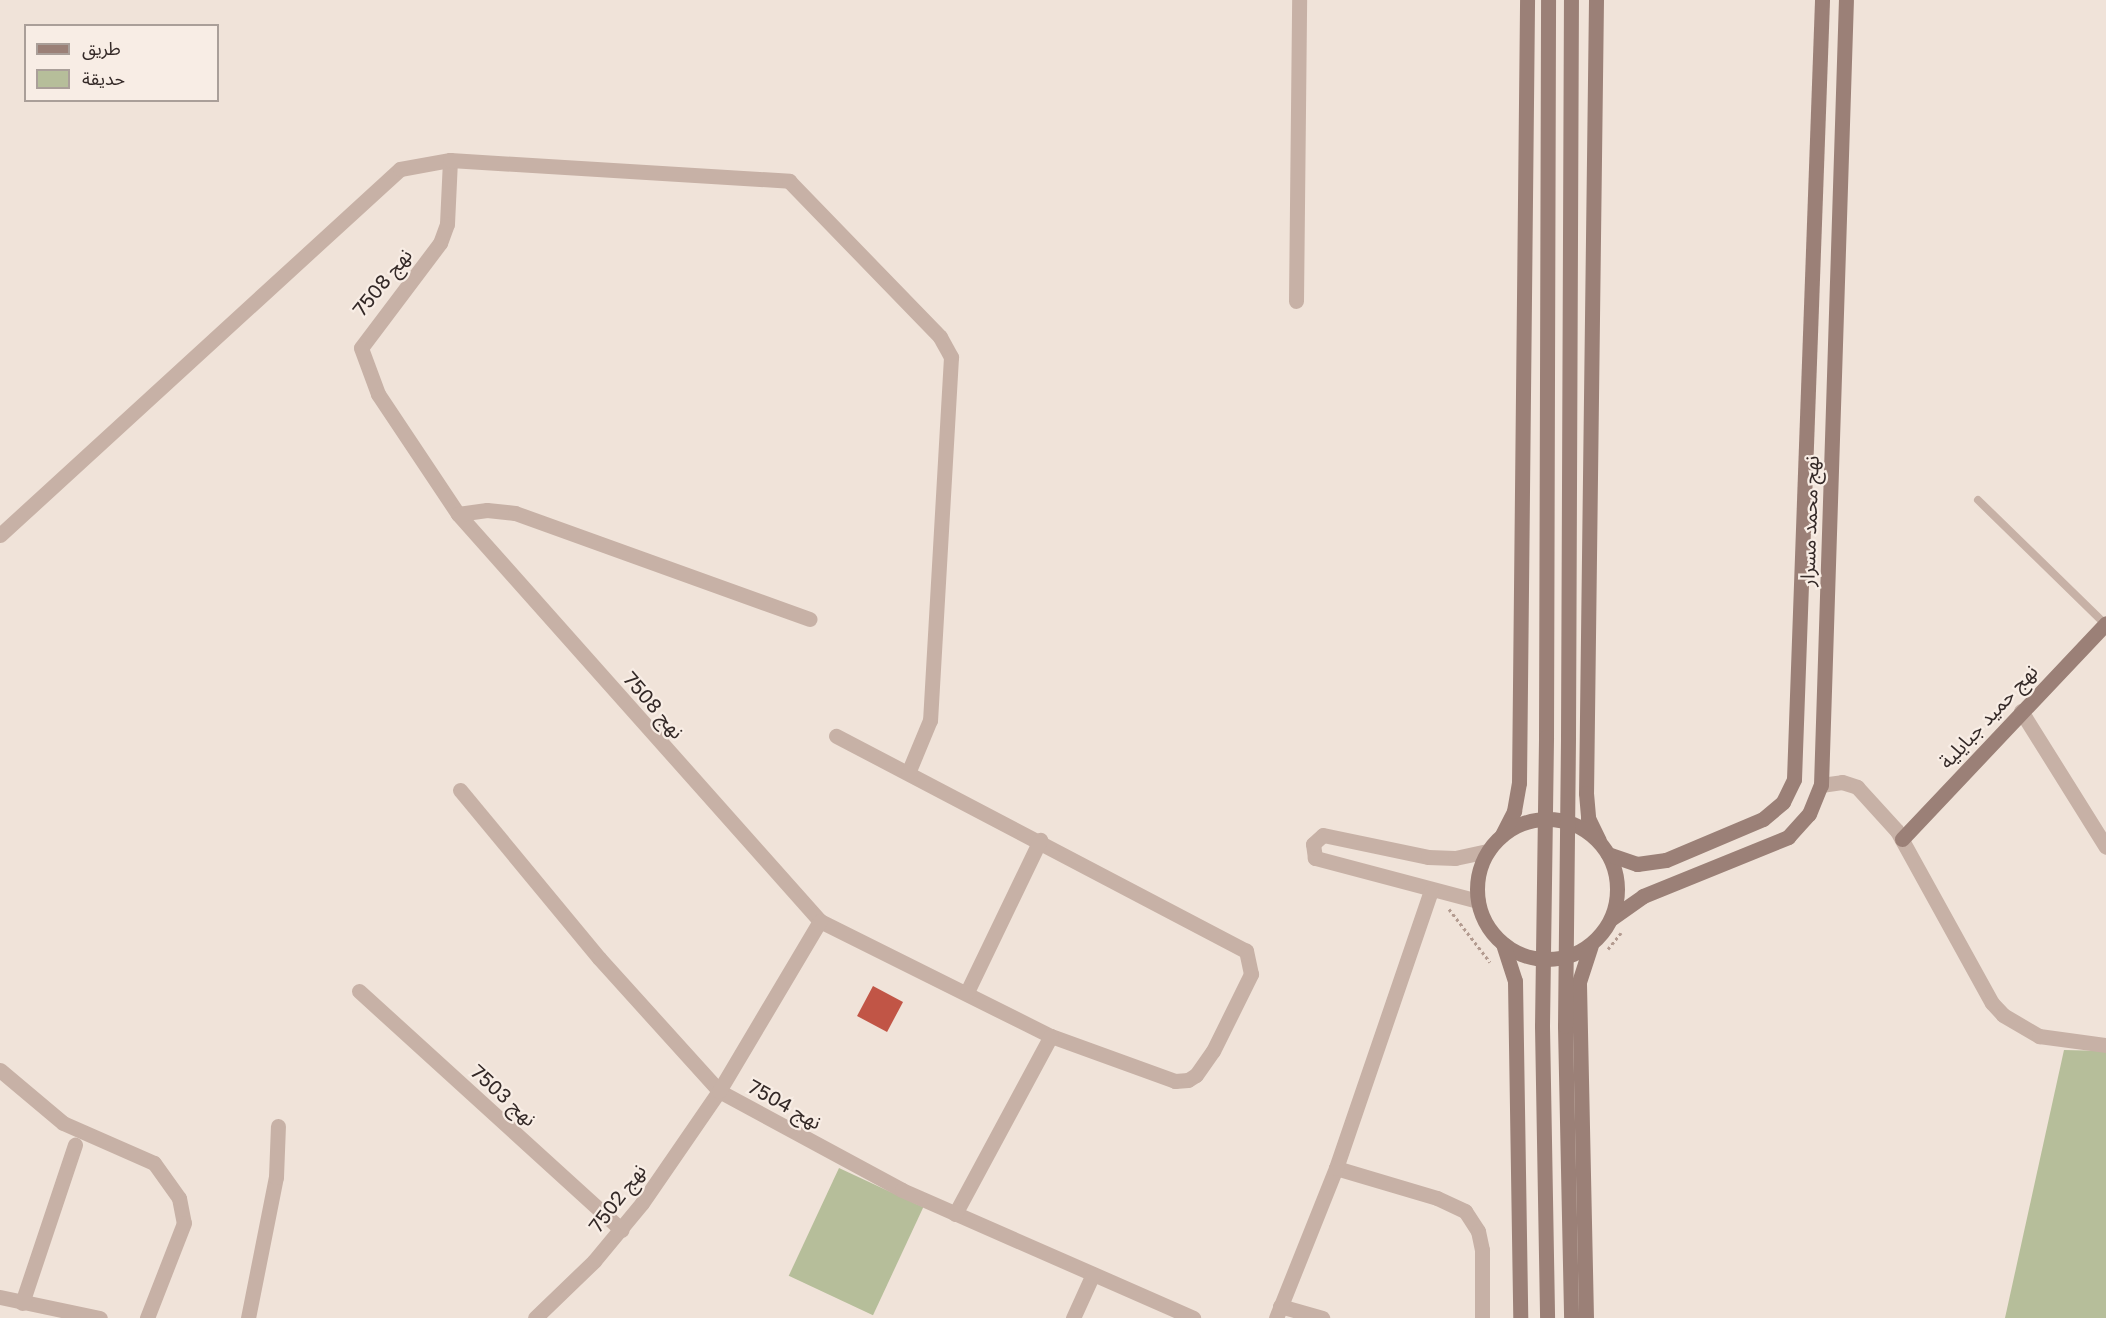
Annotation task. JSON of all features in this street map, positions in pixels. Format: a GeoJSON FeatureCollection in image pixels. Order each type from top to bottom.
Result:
{"type":"FeatureCollection","features":[{"type":"Feature","properties":{"kind":"street"},"geometry":{"type":"LineString","coordinates":[[1296,301],[1299,0]]}},
{"type":"Feature","properties":{"kind":"street"},"geometry":{"type":"LineString","coordinates":[[1520,1318],[1515,981],[1503,944],[1487,924],[1478,901],[1479,875],[1488,851],[1502,835],[1514,811],[1519,783],[1527,0]]}},
{"type":"Feature","properties":{"kind":"street"},"geometry":{"type":"LineString","coordinates":[[1547,1318],[1542,1026],[1546,737],[1548,0]]}},
{"type":"Feature","properties":{"kind":"street"},"geometry":{"type":"LineString","coordinates":[[1571,0],[1565,1026],[1571,1318]]}},
{"type":"Feature","properties":{"kind":"street"},"geometry":{"type":"LineString","coordinates":[[1586,1318],[1579,982],[1583,961],[1612,918],[1617,879],[1608,854],[1588,818],[1586,793],[1596,0]]}},
{"type":"Feature","properties":{"kind":"street","name":"نهج محمد مسرار"},"geometry":{"type":"LineString","coordinates":[[1608,854],[1636,864],[1666,860],[1768,815],[1782,802],[1794,779],[1822,0]]}},
{"type":"Feature","properties":{"kind":"street","name":"نهج محمد مسرار"},"geometry":{"type":"LineString","coordinates":[[1612,918],[1643,896],[1788,837],[1809,814],[1821,785],[1846,0]]}},
{"type":"Feature","properties":{"kind":"street"},"geometry":{"type":"LineString","coordinates":[[0,535],[384,180],[400,169],[450,160],[770,177],[789,181],[940,337],[951,357],[930,720],[908,773]]}},
{"type":"Feature","properties":{"kind":"street","name":"نهج 7508"},"geometry":{"type":"LineString","coordinates":[[450,160],[447,224],[440,243],[361,348],[378,394],[458,514],[820,921]]}},
{"type":"Feature","properties":{"kind":"street"},"geometry":{"type":"LineString","coordinates":[[458,514],[487,510],[515,513],[810,619]]}},
{"type":"Feature","properties":{"kind":"street","name":"نهج حميد جبايلية"},"geometry":{"type":"LineString","coordinates":[[1902,839],[2106,624]]}},
{"type":"Feature","properties":{"kind":"street"},"geometry":{"type":"LineString","coordinates":[[2021,711],[2106,847]]}},
{"type":"Feature","properties":{"kind":"street"},"geometry":{"type":"LineString","coordinates":[[820,921],[967,992],[1051,1036],[1155,1075],[1188,1080],[1213,1051],[1251,975],[1251,963],[1246,951],[1232,941],[836,735]]}},
{"type":"Feature","properties":{"kind":"street"},"geometry":{"type":"LineString","coordinates":[[1821,785],[1842,782],[1857,787],[1902,839],[1992,1003],[2003,1015],[2039,1036],[2106,1045]]}},
{"type":"Feature","properties":{"kind":"street","name":"نهج 7504"},"geometry":{"type":"LineString","coordinates":[[460,789],[599,958],[719,1091],[834,1156],[955,1214],[1193,1318]]}},
{"type":"Feature","properties":{"kind":"street"},"geometry":{"type":"LineString","coordinates":[[1502,835],[1522,823],[1545,819],[1580,827],[1599,841]]}},
{"type":"Feature","properties":{"kind":"street"},"geometry":{"type":"LineString","coordinates":[[1478,901],[1431,891],[1315,858],[1312,844],[1323,835],[1428,857],[1455,858],[1488,851]]}},
{"type":"Feature","properties":{"kind":"street"},"geometry":{"type":"LineString","coordinates":[[967,992],[1040,840]]}},
{"type":"Feature","properties":{"kind":"street"},"geometry":{"type":"LineString","coordinates":[[1322,1318],[1278,1312],[1336,1168],[1431,891]]}},
{"type":"Feature","properties":{"kind":"street","name":"نهج 7502"},"geometry":{"type":"LineString","coordinates":[[535,1318],[622,1230],[719,1091],[820,921]]}},
{"type":"Feature","properties":{"kind":"street"},"geometry":{"type":"LineString","coordinates":[[1503,944],[1525,956],[1549,960],[1573,955],[1594,942]]}},
{"type":"Feature","properties":{"kind":"street","name":"نهج 7503"},"geometry":{"type":"LineString","coordinates":[[359,991],[622,1230]]}},
{"type":"Feature","properties":{"kind":"street"},"geometry":{"type":"LineString","coordinates":[[955,1214],[1051,1036]]}},
{"type":"Feature","properties":{"kind":"street"},"geometry":{"type":"LineString","coordinates":[[0,1070],[63,1123],[154,1162],[179,1198],[184,1223],[147,1318]]}},
{"type":"Feature","properties":{"kind":"street"},"geometry":{"type":"LineString","coordinates":[[248,1318],[276,1177],[278,1126]]}},
{"type":"Feature","properties":{"kind":"street"},"geometry":{"type":"LineString","coordinates":[[22,1303],[75,1145]]}},
{"type":"Feature","properties":{"kind":"street"},"geometry":{"type":"LineString","coordinates":[[1336,1168],[1437,1198],[1465,1211],[1478,1231],[1482,1250],[1482,1318]]}},
{"type":"Feature","properties":{"kind":"street"},"geometry":{"type":"LineString","coordinates":[[1073,1318],[1093,1275]]}},
{"type":"Feature","properties":{"kind":"street"},"geometry":{"type":"LineString","coordinates":[[0,1297],[100,1318]]}},
{"type":"Feature","properties":{"kind":"lane"},"geometry":{"type":"LineString","coordinates":[[1978,500],[2106,624]]}},
{"type":"Feature","properties":{"kind":"green space"},"geometry":{"type":"Polygon","coordinates":[[[2064,1050],[2106,1051],[2106,1318],[2005,1318],[2064,1050]]]}},
{"type":"Feature","properties":{"kind":"green space"},"geometry":{"type":"Polygon","coordinates":[[[839,1168],[923,1207],[873,1315],[789,1276],[839,1168]]]}},
{"type":"Feature","properties":{"kind":"building"},"geometry":{"type":"Polygon","coordinates":[[[873,986],[903,1002],[887,1032],[857,1016],[873,986]]]}}]}
